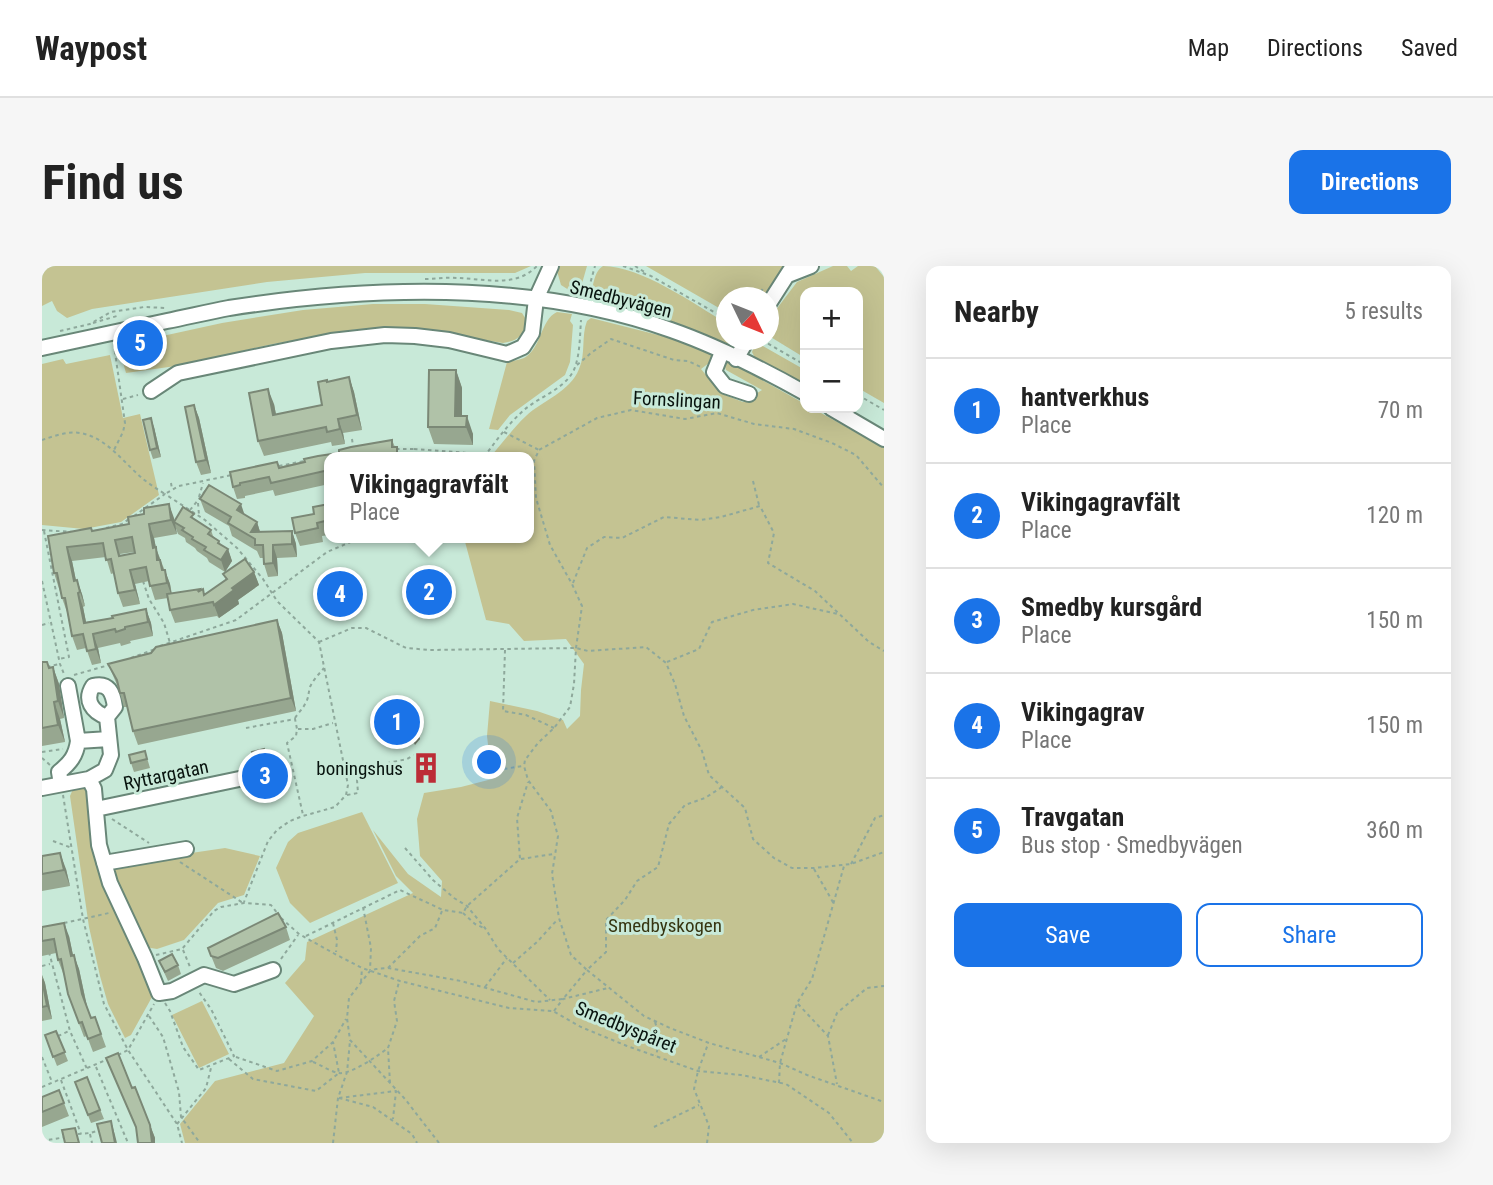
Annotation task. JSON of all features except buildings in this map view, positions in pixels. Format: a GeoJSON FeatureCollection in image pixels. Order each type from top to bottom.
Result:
{"type":"FeatureCollection","features":[{"type":"Feature","properties":{"kind":"street"},"geometry":{"type":"LineString","coordinates":[[151,391],[178,373],[331,341],[385,335],[415,335],[449,340],[507,354],[523,347],[533,333],[536,299],[551,266]]}},
{"type":"Feature","properties":{"kind":"street"},"geometry":{"type":"LineString","coordinates":[[779,288],[790,271],[811,266]]}},
{"type":"Feature","properties":{"kind":"street","name":"Smedbyvägen"},"geometry":{"type":"LineString","coordinates":[[42,348],[228,309],[334,295],[488,294],[611,312],[671,330],[800,391]]}},
{"type":"Feature","properties":{"kind":"street"},"geometry":{"type":"LineString","coordinates":[[736,359],[741,350]]}},
{"type":"Feature","properties":{"kind":"street"},"geometry":{"type":"LineString","coordinates":[[722,352],[714,372],[725,386],[749,394]]}},
{"type":"Feature","properties":{"kind":"street"},"geometry":{"type":"LineString","coordinates":[[840,413],[884,439]]}},
{"type":"Feature","properties":{"kind":"street"},"geometry":{"type":"LineString","coordinates":[[61,784],[59,772],[71,762],[77,746],[68,686]]}},
{"type":"Feature","properties":{"kind":"street","name":"Ryttargatan"},"geometry":{"type":"LineString","coordinates":[[89,779],[105,770],[111,755],[107,716]]}},
{"type":"Feature","properties":{"kind":"street"},"geometry":{"type":"LineString","coordinates":[[77,746],[109,738]]}},
{"type":"Feature","properties":{"kind":"street","name":"Ryttargatan"},"geometry":{"type":"LineString","coordinates":[[96,809],[244,778]]}},
{"type":"Feature","properties":{"kind":"street"},"geometry":{"type":"LineString","coordinates":[[42,788],[89,779],[94,789],[99,845],[110,883],[159,993],[172,991],[204,975],[234,984],[273,970]]}},
{"type":"Feature","properties":{"kind":"street"},"geometry":{"type":"LineString","coordinates":[[104,863],[186,849]]}},
{"type":"Feature","properties":{"kind":"path"},"geometry":{"type":"LineString","coordinates":[[586,298],[594,266]]}},
{"type":"Feature","properties":{"kind":"path"},"geometry":{"type":"LineString","coordinates":[[623,266],[652,276]]}},
{"type":"Feature","properties":{"kind":"path"},"geometry":{"type":"LineString","coordinates":[[635,266],[716,313]]}},
{"type":"Feature","properties":{"kind":"path"},"geometry":{"type":"LineString","coordinates":[[879,266],[884,272]]}},
{"type":"Feature","properties":{"kind":"path"},"geometry":{"type":"LineString","coordinates":[[92,337],[90,324],[117,316]]}},
{"type":"Feature","properties":{"kind":"path"},"geometry":{"type":"LineString","coordinates":[[576,366],[582,316]]}},
{"type":"Feature","properties":{"kind":"path"},"geometry":{"type":"LineString","coordinates":[[488,452],[524,410],[556,389],[576,366],[611,339],[674,360],[688,361],[714,372]]}},
{"type":"Feature","properties":{"kind":"path"},"geometry":{"type":"LineString","coordinates":[[104,346],[114,345],[125,423],[114,451]]}},
{"type":"Feature","properties":{"kind":"path"},"geometry":{"type":"LineString","coordinates":[[779,350],[800,362]]}},
{"type":"Feature","properties":{"kind":"path"},"geometry":{"type":"LineString","coordinates":[[122,399],[151,391]]}},
{"type":"Feature","properties":{"kind":"path"},"geometry":{"type":"LineString","coordinates":[[863,398],[884,410]]}},
{"type":"Feature","properties":{"kind":"path","name":"Fornslingan"},"geometry":{"type":"LineString","coordinates":[[539,450],[597,418],[631,410],[685,419],[717,413],[754,424],[794,429],[832,443],[856,455],[884,488]]}},
{"type":"Feature","properties":{"kind":"path"},"geometry":{"type":"LineString","coordinates":[[42,440],[78,432],[94,436],[141,477],[199,516],[237,548],[277,601],[319,642],[348,785],[346,795],[335,807],[290,821],[277,830],[268,841],[244,903]]}},
{"type":"Feature","properties":{"kind":"path"},"geometry":{"type":"LineString","coordinates":[[497,770],[524,766],[525,760],[569,707],[582,606],[550,545],[536,498],[534,461],[539,450],[503,432]]}},
{"type":"Feature","properties":{"kind":"path"},"geometry":{"type":"LineString","coordinates":[[352,439],[354,451]]}},
{"type":"Feature","properties":{"kind":"path"},"geometry":{"type":"LineString","coordinates":[[390,450],[454,452]]}},
{"type":"Feature","properties":{"kind":"path"},"geometry":{"type":"LineString","coordinates":[[278,466],[303,461]]}},
{"type":"Feature","properties":{"kind":"path"},"geometry":{"type":"LineString","coordinates":[[97,530],[122,524],[179,486],[240,474]]}},
{"type":"Feature","properties":{"kind":"path"},"geometry":{"type":"LineString","coordinates":[[753,481],[760,506],[774,533],[768,563],[815,590],[869,642],[884,651]]}},
{"type":"Feature","properties":{"kind":"path"},"geometry":{"type":"LineString","coordinates":[[199,516],[198,500],[203,482]]}},
{"type":"Feature","properties":{"kind":"path"},"geometry":{"type":"LineString","coordinates":[[170,483],[172,490]]}},
{"type":"Feature","properties":{"kind":"path"},"geometry":{"type":"LineString","coordinates":[[190,510],[206,489]]}},
{"type":"Feature","properties":{"kind":"path"},"geometry":{"type":"LineString","coordinates":[[572,584],[587,548],[604,537],[622,538],[664,517],[701,520],[760,506]]}},
{"type":"Feature","properties":{"kind":"path"},"geometry":{"type":"LineString","coordinates":[[59,659],[69,657],[43,530],[71,532]]}},
{"type":"Feature","properties":{"kind":"path"},"geometry":{"type":"LineString","coordinates":[[133,657],[236,620],[327,552],[348,543]]}},
{"type":"Feature","properties":{"kind":"path"},"geometry":{"type":"LineString","coordinates":[[140,575],[149,600],[164,623],[170,643]]}},
{"type":"Feature","properties":{"kind":"path"},"geometry":{"type":"LineString","coordinates":[[42,581],[60,664],[66,678],[108,666]]}},
{"type":"Feature","properties":{"kind":"path"},"geometry":{"type":"LineString","coordinates":[[666,663],[699,649],[712,622],[753,610],[793,604],[839,614]]}},
{"type":"Feature","properties":{"kind":"path"},"geometry":{"type":"LineString","coordinates":[[42,625],[51,623]]}},
{"type":"Feature","properties":{"kind":"path"},"geometry":{"type":"LineString","coordinates":[[319,642],[352,628],[366,628],[406,648],[430,650],[576,648],[588,651],[646,647],[666,663],[684,716],[702,751],[709,775],[745,808],[753,839],[774,858],[792,868],[814,869],[850,864],[884,852]]}},
{"type":"Feature","properties":{"kind":"path"},"geometry":{"type":"LineString","coordinates":[[505,649],[503,711],[526,715],[554,728]]}},
{"type":"Feature","properties":{"kind":"path"},"geometry":{"type":"LineString","coordinates":[[42,668],[60,664]]}},
{"type":"Feature","properties":{"kind":"path"},"geometry":{"type":"LineString","coordinates":[[303,816],[287,743],[296,736],[296,715],[304,708],[314,679],[324,668]]}},
{"type":"Feature","properties":{"kind":"path"},"geometry":{"type":"LineString","coordinates":[[246,728],[295,719]]}},
{"type":"Feature","properties":{"kind":"path"},"geometry":{"type":"LineString","coordinates":[[297,729],[313,729],[335,723]]}},
{"type":"Feature","properties":{"kind":"path"},"geometry":{"type":"LineString","coordinates":[[42,752],[77,746]]}},
{"type":"Feature","properties":{"kind":"path"},"geometry":{"type":"LineString","coordinates":[[346,795],[358,793],[360,769],[407,759],[419,752]]}},
{"type":"Feature","properties":{"kind":"path","name":"Smedbyspåret"},"geometry":{"type":"LineString","coordinates":[[524,766],[528,780],[551,811],[558,836],[552,874],[559,918],[571,955],[587,970],[655,1021],[709,1043],[780,1063],[884,1103]]}},
{"type":"Feature","properties":{"kind":"path"},"geometry":{"type":"LineString","coordinates":[[520,859],[517,818],[528,780]]}},
{"type":"Feature","properties":{"kind":"path"},"geometry":{"type":"LineString","coordinates":[[61,784],[83,919],[104,1004],[128,1050],[177,1124],[182,1143]]}},
{"type":"Feature","properties":{"kind":"path"},"geometry":{"type":"LineString","coordinates":[[587,970],[606,952],[606,920],[625,900],[637,881],[658,867],[669,824],[685,805],[705,798],[722,787]]}},
{"type":"Feature","properties":{"kind":"path"},"geometry":{"type":"LineString","coordinates":[[850,864],[875,818],[884,815]]}},
{"type":"Feature","properties":{"kind":"path"},"geometry":{"type":"LineString","coordinates":[[53,841],[72,848]]}},
{"type":"Feature","properties":{"kind":"path"},"geometry":{"type":"LineString","coordinates":[[405,848],[433,880],[467,906],[498,949],[550,1001]]}},
{"type":"Feature","properties":{"kind":"path"},"geometry":{"type":"LineString","coordinates":[[463,913],[467,906],[520,859],[555,854]]}},
{"type":"Feature","properties":{"kind":"path"},"geometry":{"type":"LineString","coordinates":[[779,1083],[780,1063],[797,1003],[812,979],[844,865]]}},
{"type":"Feature","properties":{"kind":"path"},"geometry":{"type":"LineString","coordinates":[[814,869],[834,904]]}},
{"type":"Feature","properties":{"kind":"path"},"geometry":{"type":"LineString","coordinates":[[305,937],[400,890],[443,910],[463,913],[475,924],[485,928]]}},
{"type":"Feature","properties":{"kind":"path"},"geometry":{"type":"LineString","coordinates":[[145,958],[182,948],[214,911],[244,903],[271,905],[284,922],[299,934],[370,971]]}},
{"type":"Feature","properties":{"kind":"path"},"geometry":{"type":"LineString","coordinates":[[333,1143],[338,1098],[347,1072],[350,1040],[347,1018],[349,998],[370,971],[371,948],[363,907]]}},
{"type":"Feature","properties":{"kind":"path"},"geometry":{"type":"LineString","coordinates":[[388,968],[420,936],[435,928],[443,910]]}},
{"type":"Feature","properties":{"kind":"path"},"geometry":{"type":"LineString","coordinates":[[57,924],[123,911]]}},
{"type":"Feature","properties":{"kind":"path"},"geometry":{"type":"LineString","coordinates":[[513,963],[559,918]]}},
{"type":"Feature","properties":{"kind":"path"},"geometry":{"type":"LineString","coordinates":[[333,922],[338,940],[335,954]]}},
{"type":"Feature","properties":{"kind":"path"},"geometry":{"type":"LineString","coordinates":[[273,970],[299,934]]}},
{"type":"Feature","properties":{"kind":"path"},"geometry":{"type":"LineString","coordinates":[[182,948],[201,997],[211,1009],[234,1056],[277,1071],[312,1061],[333,1042],[347,1018]]}},
{"type":"Feature","properties":{"kind":"path"},"geometry":{"type":"LineString","coordinates":[[49,952],[70,1031],[87,1069]]}},
{"type":"Feature","properties":{"kind":"path"},"geometry":{"type":"LineString","coordinates":[[485,988],[507,957]]}},
{"type":"Feature","properties":{"kind":"path"},"geometry":{"type":"LineString","coordinates":[[42,966],[51,964]]}},
{"type":"Feature","properties":{"kind":"path"},"geometry":{"type":"LineString","coordinates":[[361,983],[362,968]]}},
{"type":"Feature","properties":{"kind":"path","name":"Smedbyspåret"},"geometry":{"type":"LineString","coordinates":[[370,971],[388,968],[461,981],[536,1002],[563,999],[587,970]]}},
{"type":"Feature","properties":{"kind":"path","name":"Smedbyspåret"},"geometry":{"type":"LineString","coordinates":[[370,971],[509,1008],[553,1011],[581,1027],[698,1071],[741,1075],[786,1084],[829,1113],[853,1143]]}},
{"type":"Feature","properties":{"kind":"path"},"geometry":{"type":"LineString","coordinates":[[390,1084],[388,1048],[397,1021],[394,1000],[400,981]]}},
{"type":"Feature","properties":{"kind":"path"},"geometry":{"type":"LineString","coordinates":[[837,1086],[828,1036],[837,1013],[867,988],[884,986]]}},
{"type":"Feature","properties":{"kind":"path"},"geometry":{"type":"LineString","coordinates":[[553,1011],[563,999],[609,988]]}},
{"type":"Feature","properties":{"kind":"path"},"geometry":{"type":"LineString","coordinates":[[117,1055],[128,1050],[159,993]]}},
{"type":"Feature","properties":{"kind":"path"},"geometry":{"type":"LineString","coordinates":[[159,993],[170,1012],[183,1047],[199,1070],[234,1056]]}},
{"type":"Feature","properties":{"kind":"path"},"geometry":{"type":"LineString","coordinates":[[797,1003],[828,1036]]}},
{"type":"Feature","properties":{"kind":"path"},"geometry":{"type":"LineString","coordinates":[[149,1015],[163,1037],[178,1092],[181,1117],[200,1143]]}},
{"type":"Feature","properties":{"kind":"path"},"geometry":{"type":"LineString","coordinates":[[655,1021],[660,1037],[656,1056]]}},
{"type":"Feature","properties":{"kind":"path"},"geometry":{"type":"LineString","coordinates":[[51,1039],[70,1031]]}},
{"type":"Feature","properties":{"kind":"path"},"geometry":{"type":"LineString","coordinates":[[759,1057],[787,1039]]}},
{"type":"Feature","properties":{"kind":"path"},"geometry":{"type":"LineString","coordinates":[[350,1040],[405,1099],[439,1143]]}},
{"type":"Feature","properties":{"kind":"path"},"geometry":{"type":"LineString","coordinates":[[333,1042],[339,1073]]}},
{"type":"Feature","properties":{"kind":"path"},"geometry":{"type":"LineString","coordinates":[[708,1143],[709,1126],[694,1089],[709,1043]]}},
{"type":"Feature","properties":{"kind":"path"},"geometry":{"type":"LineString","coordinates":[[229,1059],[253,1079],[316,1091],[339,1073],[347,1072],[388,1048]]}},
{"type":"Feature","properties":{"kind":"path"},"geometry":{"type":"LineString","coordinates":[[42,1057],[53,1083]]}},
{"type":"Feature","properties":{"kind":"path"},"geometry":{"type":"LineString","coordinates":[[42,1087],[106,1060]]}},
{"type":"Feature","properties":{"kind":"path"},"geometry":{"type":"LineString","coordinates":[[312,1061],[339,1073]]}},
{"type":"Feature","properties":{"kind":"path"},"geometry":{"type":"LineString","coordinates":[[95,1065],[128,1143]]}},
{"type":"Feature","properties":{"kind":"path"},"geometry":{"type":"LineString","coordinates":[[177,1124],[206,1088],[211,1067]]}},
{"type":"Feature","properties":{"kind":"path"},"geometry":{"type":"LineString","coordinates":[[61,1079],[81,1134]]}},
{"type":"Feature","properties":{"kind":"path"},"geometry":{"type":"LineString","coordinates":[[338,1098],[396,1091]]}},
{"type":"Feature","properties":{"kind":"path"},"geometry":{"type":"LineString","coordinates":[[393,1120],[396,1091]]}},
{"type":"Feature","properties":{"kind":"path"},"geometry":{"type":"LineString","coordinates":[[338,1098],[373,1107],[412,1134],[417,1143]]}},
{"type":"Feature","properties":{"kind":"path"},"geometry":{"type":"LineString","coordinates":[[654,1127],[700,1104]]}},
{"type":"Feature","properties":{"kind":"path"},"geometry":{"type":"LineString","coordinates":[[110,1126],[120,1122]]}},
{"type":"Feature","properties":{"kind":"path"},"geometry":{"type":"LineString","coordinates":[[42,1141],[55,1141],[100,1129]]}},
{"type":"Feature","properties":{"kind":"path"},"geometry":{"type":"LineString","coordinates":[[90,1133],[92,1143]]}},
{"type":"Feature","properties":{"kind":"green space"},"geometry":{"type":"Polygon","coordinates":[[[42,266],[531,266],[515,273],[365,273],[267,282],[92,309],[67,318],[57,311],[52,301],[42,306],[42,266]]]}},
{"type":"Feature","properties":{"kind":"green space"},"geometry":{"type":"Polygon","coordinates":[[[558,266],[587,266],[579,294],[561,285],[558,266]]]}},
{"type":"Feature","properties":{"kind":"green space"},"geometry":{"type":"Polygon","coordinates":[[[603,266],[634,272],[667,287],[716,317],[716,340],[674,324],[590,300],[595,276],[603,266]]]}},
{"type":"Feature","properties":{"kind":"green space"},"geometry":{"type":"Polygon","coordinates":[[[646,266],[785,266],[771,287],[716,287],[716,306],[646,266]]]}},
{"type":"Feature","properties":{"kind":"green space"},"geometry":{"type":"Polygon","coordinates":[[[833,266],[847,266],[851,271],[858,266],[875,266],[884,277],[884,403],[863,391],[863,287],[800,287],[800,355],[779,342],[779,306],[797,282],[833,266]]]}},
{"type":"Feature","properties":{"kind":"green space"},"geometry":{"type":"Polygon","coordinates":[[[373,304],[425,304],[509,310],[522,313],[527,321],[520,336],[503,343],[411,328],[358,329],[273,344],[176,366],[126,373],[120,352],[122,349],[150,343],[158,337],[222,323],[303,310],[373,304]]]}},
{"type":"Feature","properties":{"kind":"green space"},"geometry":{"type":"Polygon","coordinates":[[[557,312],[572,314],[570,362],[565,375],[510,415],[498,430],[489,429],[507,362],[524,358],[530,353],[547,321],[557,312]]]}},
{"type":"Feature","properties":{"kind":"green space","name":"Smedbyskogen"},"geometry":{"type":"Polygon","coordinates":[[[591,318],[674,339],[713,354],[713,360],[701,369],[722,394],[743,402],[762,390],[726,370],[724,364],[728,361],[800,401],[800,413],[821,413],[884,448],[884,1143],[185,1143],[180,1124],[215,1081],[284,1063],[314,1016],[285,983],[305,960],[307,942],[413,893],[396,876],[373,830],[408,874],[441,897],[442,881],[420,856],[417,819],[424,793],[492,779],[487,736],[490,701],[537,711],[563,720],[567,729],[580,716],[584,664],[566,639],[524,641],[509,624],[486,620],[465,543],[534,543],[534,452],[494,452],[526,416],[563,390],[575,377],[582,357],[585,327],[591,318]]]}},
{"type":"Feature","properties":{"kind":"green space"},"geometry":{"type":"Polygon","coordinates":[[[770,350],[800,367],[800,382],[755,358],[752,352],[770,350]]]}},
{"type":"Feature","properties":{"kind":"green space"},"geometry":{"type":"Polygon","coordinates":[[[110,355],[123,418],[140,414],[159,495],[121,522],[84,529],[42,525],[42,364],[63,359],[66,364],[110,355]]]}},
{"type":"Feature","properties":{"kind":"green space"},"geometry":{"type":"Polygon","coordinates":[[[85,787],[91,795],[96,844],[152,984],[152,997],[131,1035],[125,1038],[108,1004],[89,927],[70,796],[73,789],[85,787]]]}},
{"type":"Feature","properties":{"kind":"green space"},"geometry":{"type":"Polygon","coordinates":[[[362,812],[398,883],[310,923],[290,903],[276,868],[288,842],[298,833],[362,812]]]}},
{"type":"Feature","properties":{"kind":"green space"},"geometry":{"type":"Polygon","coordinates":[[[225,848],[260,856],[244,895],[218,903],[184,940],[157,949],[145,947],[117,890],[113,873],[117,864],[225,848]]]}},
{"type":"Feature","properties":{"kind":"green space"},"geometry":{"type":"Polygon","coordinates":[[[202,1001],[229,1054],[199,1068],[172,1015],[202,1001]]]}},
{"type":"Feature","properties":{"kind":"place","name":"Travgatan"},"geometry":{"type":"Point","coordinates":[140,343]}},
{"type":"Feature","properties":{"kind":"place","name":"Vikingagravfält"},"geometry":{"type":"Point","coordinates":[429,592]}},
{"type":"Feature","properties":{"kind":"place","name":"Vikingagrav"},"geometry":{"type":"Point","coordinates":[340,594]}},
{"type":"Feature","properties":{"kind":"place","name":"hantverkhus"},"geometry":{"type":"Point","coordinates":[397,722]}},
{"type":"Feature","properties":{"kind":"place","name":"boningshus"},"geometry":{"type":"Point","coordinates":[426,768]}},
{"type":"Feature","properties":{"kind":"place","name":"Smedby kursgård"},"geometry":{"type":"Point","coordinates":[265,776]}}]}
